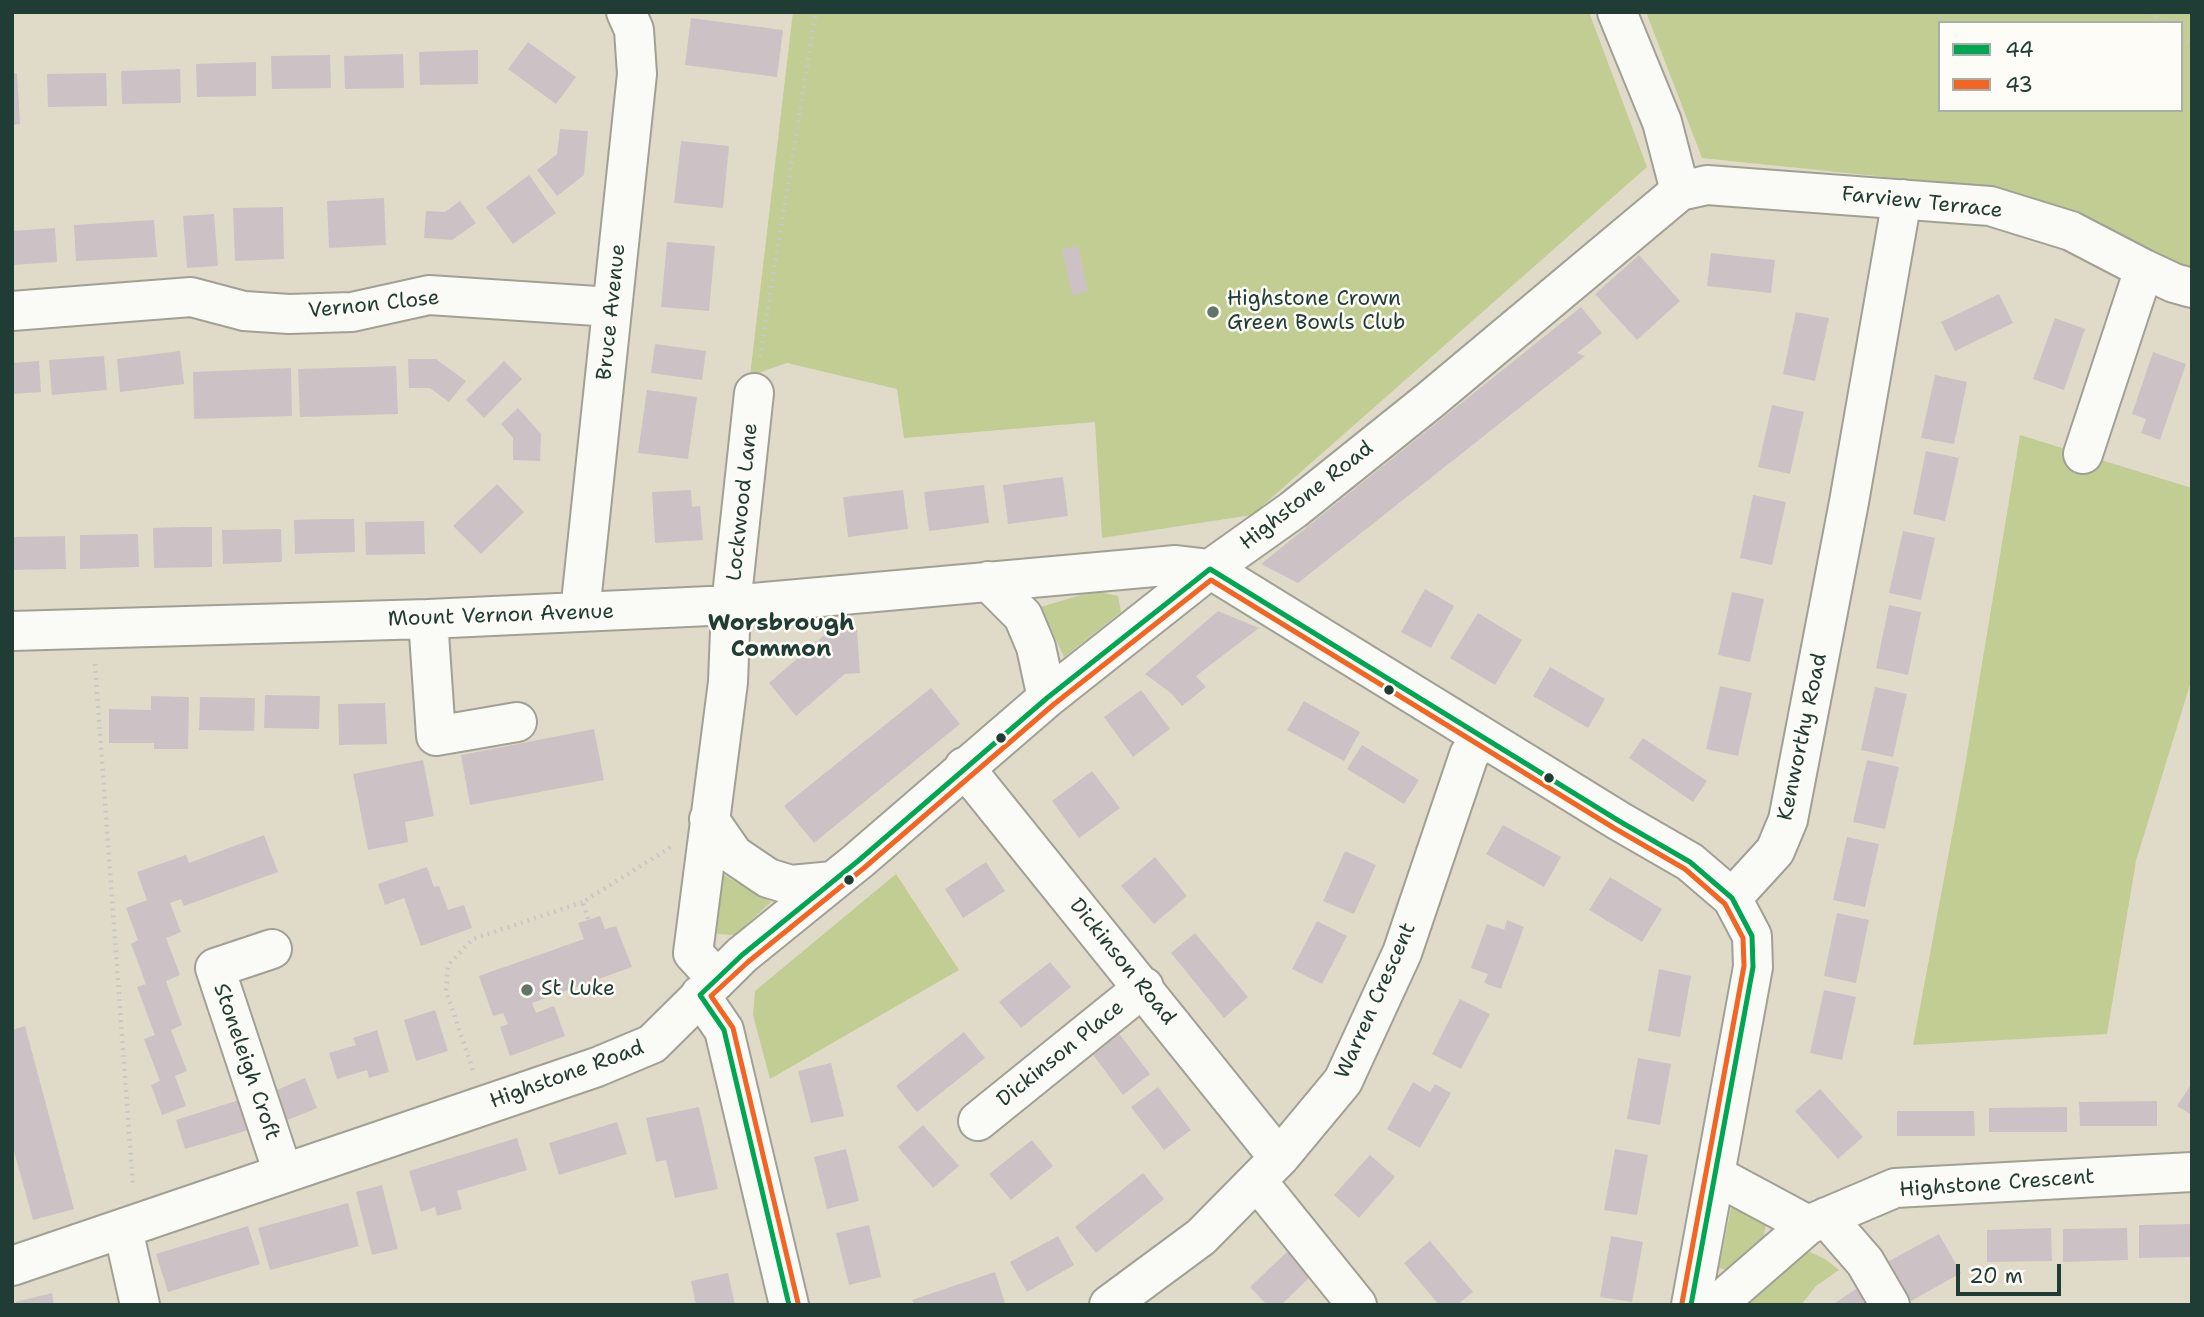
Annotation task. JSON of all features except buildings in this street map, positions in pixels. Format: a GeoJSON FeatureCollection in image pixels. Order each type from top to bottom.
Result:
{"type":"FeatureCollection","features":[{"type":"Feature","properties":{"kind":"street","name":"Bruce Avenue"},"geometry":{"type":"LineString","coordinates":[[580,612],[637,74],[634,30],[626,12]]}},
{"type":"Feature","properties":{"kind":"street"},"geometry":{"type":"LineString","coordinates":[[1617,12],[1662,122],[1680,191]]}},
{"type":"Feature","properties":{"kind":"street","name":"Farview Terrace"},"geometry":{"type":"LineString","coordinates":[[1680,191],[1707,184],[1990,206],[2071,231],[2144,270],[2192,288]]}},
{"type":"Feature","properties":{"kind":"street","name":"Highstone Road"},"geometry":{"type":"LineString","coordinates":[[12,1266],[597,1067],[652,1044],[708,987],[1047,698],[1210,569],[1293,510],[1429,401],[1680,191]]}},
{"type":"Feature","properties":{"kind":"street","name":"Kenworthy Road"},"geometry":{"type":"LineString","coordinates":[[1732,898],[1774,851],[1788,820],[1849,502],[1902,199]]}},
{"type":"Feature","properties":{"kind":"street"},"geometry":{"type":"LineString","coordinates":[[2083,453],[2144,270]]}},
{"type":"Feature","properties":{"kind":"street","name":"Vernon Close"},"geometry":{"type":"LineString","coordinates":[[12,311],[191,297],[244,311],[289,314],[352,312],[429,295],[612,307]]}},
{"type":"Feature","properties":{"kind":"street","name":"Lockwood Lane"},"geometry":{"type":"LineString","coordinates":[[754,393],[731,605],[728,682],[693,953],[724,1030],[789,1305]]}},
{"type":"Feature","properties":{"kind":"street","name":"Mount Vernon Avenue"},"geometry":{"type":"LineString","coordinates":[[12,631],[428,620],[731,605],[1175,565],[1210,569]]}},
{"type":"Feature","properties":{"kind":"street"},"geometry":{"type":"LineString","coordinates":[[1210,569],[1690,862],[1732,898],[1752,936],[1753,967],[1691,1305]]}},
{"type":"Feature","properties":{"kind":"street"},"geometry":{"type":"LineString","coordinates":[[988,581],[1023,616],[1036,647],[1047,698]]}},
{"type":"Feature","properties":{"kind":"street"},"geometry":{"type":"LineString","coordinates":[[428,620],[436,736],[517,723]]}},
{"type":"Feature","properties":{"kind":"street","name":"Warren Crescent"},"geometry":{"type":"LineString","coordinates":[[1109,1305],[1201,1237],[1268,1169],[1343,1081],[1402,953],[1469,755],[1483,737]]}},
{"type":"Feature","properties":{"kind":"street","name":"Dickinson Road"},"geometry":{"type":"LineString","coordinates":[[964,767],[1144,987],[1357,1305]]}},
{"type":"Feature","properties":{"kind":"street"},"geometry":{"type":"LineString","coordinates":[[707,833],[768,878],[791,885],[833,881]]}},
{"type":"Feature","properties":{"kind":"street","name":"Stoneleigh Croft"},"geometry":{"type":"LineString","coordinates":[[272,949],[215,968],[283,1173]]}},
{"type":"Feature","properties":{"kind":"street","name":"Dickinson Place"},"geometry":{"type":"LineString","coordinates":[[978,1121],[1144,987]]}},
{"type":"Feature","properties":{"kind":"street","name":"Highstone Crescent"},"geometry":{"type":"LineString","coordinates":[[1716,1305],[1817,1221],[1895,1188],[2192,1172]]}},
{"type":"Feature","properties":{"kind":"street"},"geometry":{"type":"LineString","coordinates":[[1715,1175],[1817,1221],[1865,1262],[1890,1305]]}},
{"type":"Feature","properties":{"kind":"street"},"geometry":{"type":"LineString","coordinates":[[129,1226],[140,1305]]}},
{"type":"Feature","properties":{"kind":"path"},"geometry":{"type":"LineString","coordinates":[[754,393],[816,12]]}},
{"type":"Feature","properties":{"kind":"path"},"geometry":{"type":"LineString","coordinates":[[92,628],[129,1226]]}},
{"type":"Feature","properties":{"kind":"path"},"geometry":{"type":"LineString","coordinates":[[486,1105],[446,991],[448,964],[473,939],[583,902],[674,845],[707,833]]}},
{"type":"Feature","properties":{"kind":"path"},"geometry":{"type":"LineString","coordinates":[[583,902],[588,919]]}},
{"type":"Feature","properties":{"kind":"green space"},"geometry":{"type":"Polygon","coordinates":[[[793,12],[1589,12],[1647,167],[1252,515],[1102,538],[1095,422],[904,438],[897,389],[787,363],[750,376],[793,12]]]}},
{"type":"Feature","properties":{"kind":"green space"},"geometry":{"type":"Polygon","coordinates":[[[1646,12],[2192,12],[2192,274],[2001,189],[1702,158],[1646,12]]]}},
{"type":"Feature","properties":{"kind":"green space"},"geometry":{"type":"Polygon","coordinates":[[[2020,435],[2192,488],[2192,678],[2136,861],[2107,1034],[1913,1045],[1965,766],[2020,435]]]}},
{"type":"Feature","properties":{"kind":"green space"},"geometry":{"type":"Polygon","coordinates":[[[1094,591],[1118,596],[1121,612],[1064,657],[1041,607],[1094,591]]]}},
{"type":"Feature","properties":{"kind":"green space"},"geometry":{"type":"Polygon","coordinates":[[[720,873],[771,902],[735,935],[718,934],[712,923],[720,873]]]}},
{"type":"Feature","properties":{"kind":"green space"},"geometry":{"type":"Polygon","coordinates":[[[896,874],[959,970],[770,1079],[753,1015],[755,991],[896,874]]]}},
{"type":"Feature","properties":{"kind":"green space"},"geometry":{"type":"Polygon","coordinates":[[[1740,1207],[1766,1225],[1763,1240],[1729,1270],[1719,1268],[1731,1208],[1740,1207]]]}},
{"type":"Feature","properties":{"kind":"green space"},"geometry":{"type":"Polygon","coordinates":[[[1810,1252],[1839,1270],[1816,1286],[1801,1305],[1745,1305],[1793,1258],[1810,1252]]]}},
{"type":"Feature","properties":{"kind":"transit line","name":"44"},"geometry":{"type":"LineString","coordinates":[[789,1305],[724,1030],[700,995],[742,955],[858,861],[1047,698],[1210,569],[1690,862],[1732,898],[1752,936],[1753,967],[1691,1305]]}},
{"type":"Feature","properties":{"kind":"transit line","name":"43"},"geometry":{"type":"LineString","coordinates":[[798,1303],[733,1028],[711,996],[1053,705],[1211,580],[1685,869],[1725,904],[1743,938],[1744,966],[1682,1303]]}},
{"type":"Feature","properties":{"kind":"place","name":"Highstone Crown Green Bowls Club"},"geometry":{"type":"Point","coordinates":[1213,312]}},
{"type":"Feature","properties":{"kind":"place","name":"St Luke"},"geometry":{"type":"Point","coordinates":[527,990]}},
{"type":"Feature","properties":{"kind":"district","name":"Worsbrough Common"},"geometry":{"type":"Point","coordinates":[781,637]}}]}
